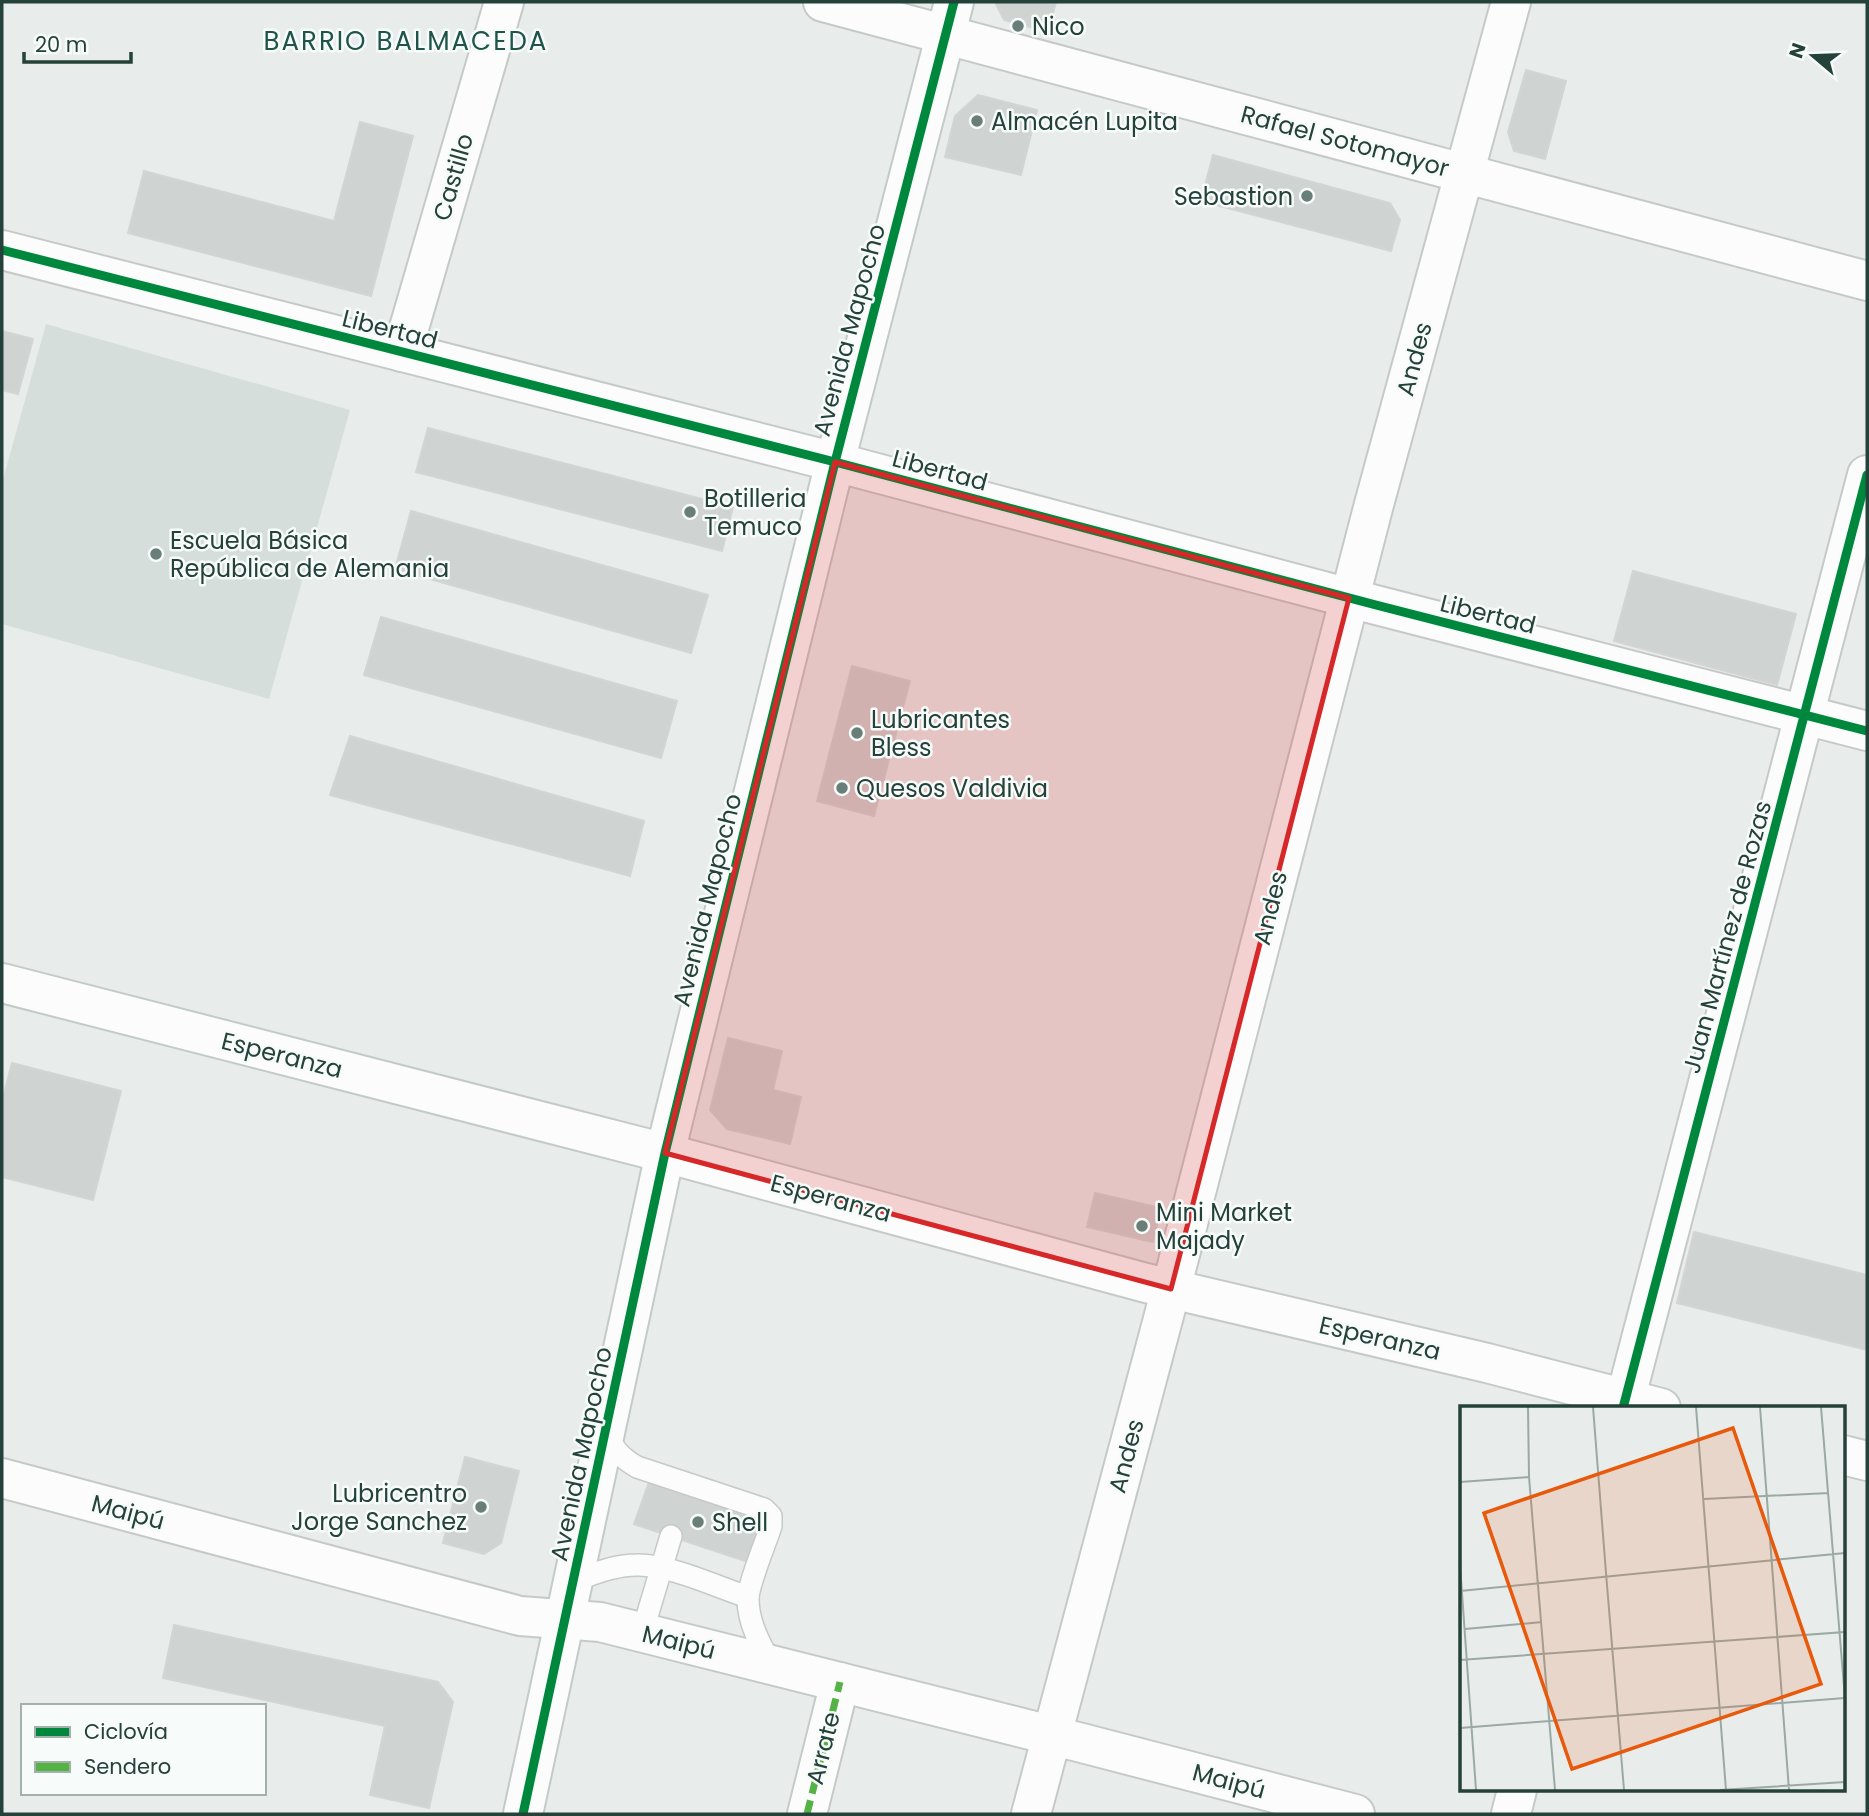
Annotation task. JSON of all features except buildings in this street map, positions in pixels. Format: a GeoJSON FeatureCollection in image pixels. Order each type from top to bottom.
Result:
{"type":"FeatureCollection","features":[{"type":"Feature","properties":{"kind":"street","name":"Castillo"},"geometry":{"type":"LineString","coordinates":[[402,352],[505,2]]}},
{"type":"Feature","properties":{"kind":"street","name":"Rafael Sotomayor"},"geometry":{"type":"LineString","coordinates":[[823,2],[950,18],[1465,173],[1867,281]]}},
{"type":"Feature","properties":{"kind":"street","name":"Andes"},"geometry":{"type":"LineString","coordinates":[[1031,1814],[1171,1289],[1349,598],[1511,2]]}},
{"type":"Feature","properties":{"kind":"street","name":"Avenida Mapocho"},"geometry":{"type":"LineString","coordinates":[[523,1814],[665,1153],[835,462],[950,18]]}},
{"type":"Feature","properties":{"kind":"street","name":"Libertad"},"geometry":{"type":"LineString","coordinates":[[2,250],[835,462],[1349,598],[1867,730]]}},
{"type":"Feature","properties":{"kind":"street","name":"Juan Martínez de Rozas"},"geometry":{"type":"LineString","coordinates":[[1637,1405],[1867,475]]}},
{"type":"Feature","properties":{"kind":"street","name":"Esperanza"},"geometry":{"type":"LineString","coordinates":[[2,983],[665,1153],[1171,1289],[1487,1363],[1637,1405]]}},
{"type":"Feature","properties":{"kind":"street"},"geometry":{"type":"LineString","coordinates":[[1844,1455],[1867,1461]]}},
{"type":"Feature","properties":{"kind":"street","name":"Maipú"},"geometry":{"type":"LineString","coordinates":[[2,1478],[520,1616],[600,1622],[1355,1814]]}},
{"type":"Feature","properties":{"kind":"street","name":"Arrate"},"geometry":{"type":"LineString","coordinates":[[807,1814],[840,1682]]}},
{"type":"Feature","properties":{"kind":"street"},"geometry":{"type":"LineString","coordinates":[[1511,1814],[1516,1792]]}},
{"type":"Feature","properties":{"kind":"lane"},"geometry":{"type":"LineString","coordinates":[[605,1431],[620,1457],[637,1467],[685,1489],[764,1509],[771,1516],[771,1526],[748,1597],[751,1621],[761,1647],[772,1665]]}},
{"type":"Feature","properties":{"kind":"lane"},"geometry":{"type":"LineString","coordinates":[[642,1633],[671,1536]]}},
{"type":"Feature","properties":{"kind":"lane"},"geometry":{"type":"LineString","coordinates":[[573,1581],[611,1567],[638,1564],[662,1568],[748,1597]]}},
{"type":"Feature","properties":{"kind":"highlighted area"},"geometry":{"type":"Polygon","coordinates":[[[835,462],[1349,598],[1171,1289],[665,1153],[835,462]]]}},
{"type":"Feature","properties":{"kind":"shaded area","name":"Escuela Básica República de Alemania"},"geometry":{"type":"Polygon","coordinates":[[[46,324],[350,410],[269,699],[2,624],[2,483],[46,324]]]}},
{"type":"Feature","properties":{"kind":"marked path"},"geometry":{"type":"LineString","coordinates":[[807,1814],[840,1682]]}},
{"type":"Feature","properties":{"kind":"cycle path"},"geometry":{"type":"LineString","coordinates":[[523,1814],[665,1153],[835,462],[954,2]]}},
{"type":"Feature","properties":{"kind":"cycle path"},"geometry":{"type":"LineString","coordinates":[[2,250],[835,462],[1867,731]]}},
{"type":"Feature","properties":{"kind":"cycle path"},"geometry":{"type":"LineString","coordinates":[[1624,1406],[1867,475]]}},
{"type":"Feature","properties":{"kind":"place","name":"Nico"},"geometry":{"type":"Point","coordinates":[1018,26]}},
{"type":"Feature","properties":{"kind":"place","name":"Almacén Lupita"},"geometry":{"type":"Point","coordinates":[977,121]}},
{"type":"Feature","properties":{"kind":"place","name":"Sebastion"},"geometry":{"type":"Point","coordinates":[1307,196]}},
{"type":"Feature","properties":{"kind":"place","name":"Botilleria Temuco"},"geometry":{"type":"Point","coordinates":[690,512]}},
{"type":"Feature","properties":{"kind":"place","name":"Escuela Básica República de Alemania"},"geometry":{"type":"Point","coordinates":[156,554]}},
{"type":"Feature","properties":{"kind":"place","name":"Lubricantes Bless"},"geometry":{"type":"Point","coordinates":[857,733]}},
{"type":"Feature","properties":{"kind":"place","name":"Quesos Valdivia"},"geometry":{"type":"Point","coordinates":[842,788]}},
{"type":"Feature","properties":{"kind":"place","name":"Mini Market Majady"},"geometry":{"type":"Point","coordinates":[1142,1226]}},
{"type":"Feature","properties":{"kind":"place","name":"Lubricentro Jorge Sanchez"},"geometry":{"type":"Point","coordinates":[481,1507]}},
{"type":"Feature","properties":{"kind":"place","name":"Shell"},"geometry":{"type":"Point","coordinates":[698,1522]}},
{"type":"Feature","properties":{"kind":"district","name":"BARRIO BALMACEDA"},"geometry":{"type":"Point","coordinates":[406,41]}}]}
